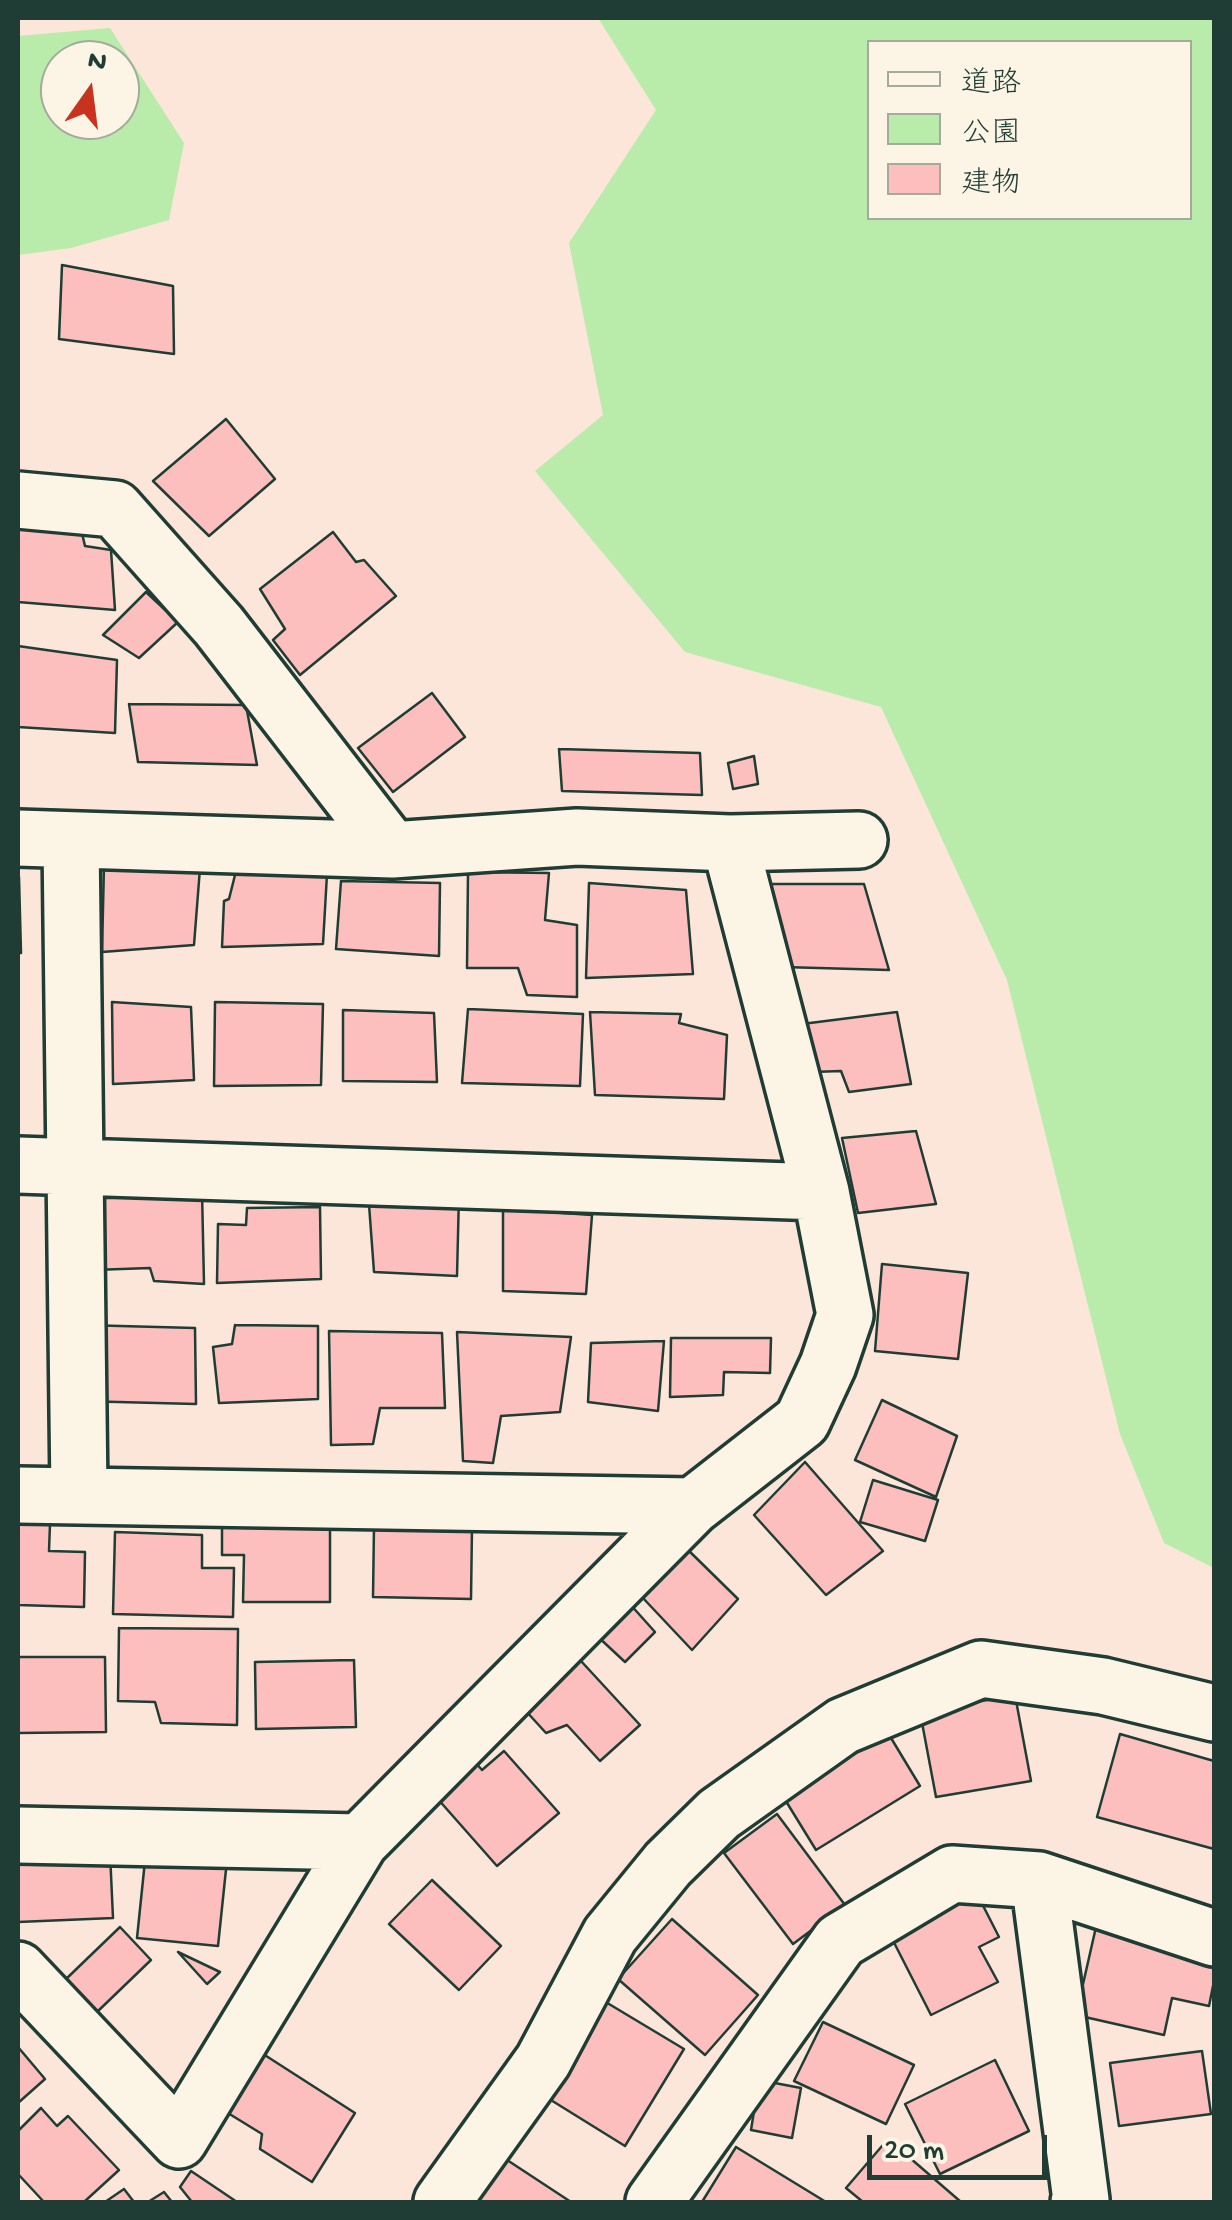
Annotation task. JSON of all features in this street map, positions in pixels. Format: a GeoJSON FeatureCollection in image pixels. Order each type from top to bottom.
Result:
{"type":"FeatureCollection","features":[{"type":"Feature","properties":{"kind":"street"},"geometry":{"type":"LineString","coordinates":[[18,500],[115,509],[219,626],[392,850]]}},
{"type":"Feature","properties":{"kind":"street"},"geometry":{"type":"LineString","coordinates":[[78,1494],[75,1164],[44,840],[392,850],[577,837],[730,843],[859,840]]}},
{"type":"Feature","properties":{"kind":"street"},"geometry":{"type":"LineString","coordinates":[[18,1970],[179,2140],[360,1842],[693,1506],[802,1421],[828,1365],[845,1315],[821,1192],[730,843]]}},
{"type":"Feature","properties":{"kind":"street"},"geometry":{"type":"LineString","coordinates":[[18,1165],[821,1192]]}},
{"type":"Feature","properties":{"kind":"street"},"geometry":{"type":"LineString","coordinates":[[18,1495],[693,1506]]}},
{"type":"Feature","properties":{"kind":"street"},"geometry":{"type":"LineString","coordinates":[[442,2202],[543,2060],[610,1936],[668,1864],[719,1814],[843,1726],[981,1669],[1103,1686],[1214,1712]]}},
{"type":"Feature","properties":{"kind":"street"},"geometry":{"type":"LineString","coordinates":[[18,1835],[360,1842]]}},
{"type":"Feature","properties":{"kind":"street"},"geometry":{"type":"LineString","coordinates":[[654,2202],[840,1941],[952,1874],[1040,1880],[1214,1938]]}},
{"type":"Feature","properties":{"kind":"street"},"geometry":{"type":"LineString","coordinates":[[1040,1880],[1081,2200],[1078,2202]]}},
{"type":"Feature","properties":{"kind":"green space"},"geometry":{"type":"Polygon","coordinates":[[[598,18],[1214,18],[1214,1568],[1164,1543],[1120,1434],[1007,980],[881,707],[685,652],[535,471],[603,415],[569,243],[656,110],[598,18]]]}},
{"type":"Feature","properties":{"kind":"green space"},"geometry":{"type":"Polygon","coordinates":[[[110,28],[118,40],[40,40],[40,140],[140,140],[140,75],[184,143],[169,220],[71,248],[18,255],[18,36],[110,28]]]}},
{"type":"Feature","properties":{"kind":"building"},"geometry":{"type":"Polygon","coordinates":[[[62,265],[173,286],[174,354],[59,339],[62,265]]]}},
{"type":"Feature","properties":{"kind":"building"},"geometry":{"type":"Polygon","coordinates":[[[226,419],[275,479],[209,536],[153,481],[226,419]]]}},
{"type":"Feature","properties":{"kind":"building"},"geometry":{"type":"Polygon","coordinates":[[[18,521],[81,529],[85,546],[111,550],[115,610],[18,602],[18,521]]]}},
{"type":"Feature","properties":{"kind":"building"},"geometry":{"type":"Polygon","coordinates":[[[333,532],[356,562],[364,560],[396,596],[300,675],[273,640],[285,629],[260,589],[333,532]]]}},
{"type":"Feature","properties":{"kind":"building"},"geometry":{"type":"Polygon","coordinates":[[[146,592],[178,622],[139,658],[103,635],[146,592]]]}},
{"type":"Feature","properties":{"kind":"building"},"geometry":{"type":"Polygon","coordinates":[[[18,646],[117,660],[115,733],[18,727],[18,646]]]}},
{"type":"Feature","properties":{"kind":"building"},"geometry":{"type":"Polygon","coordinates":[[[432,693],[465,737],[393,792],[358,748],[432,693]]]}},
{"type":"Feature","properties":{"kind":"building"},"geometry":{"type":"Polygon","coordinates":[[[129,704],[246,705],[257,765],[138,762],[129,704]]]}},
{"type":"Feature","properties":{"kind":"building"},"geometry":{"type":"Polygon","coordinates":[[[559,749],[700,753],[702,795],[562,791],[559,749]]]}},
{"type":"Feature","properties":{"kind":"building"},"geometry":{"type":"Polygon","coordinates":[[[754,756],[758,784],[733,789],[728,763],[754,756]]]}},
{"type":"Feature","properties":{"kind":"building"},"geometry":{"type":"Polygon","coordinates":[[[104,865],[200,868],[194,945],[102,952],[104,865]]]}},
{"type":"Feature","properties":{"kind":"building"},"geometry":{"type":"Polygon","coordinates":[[[236,871],[327,874],[323,944],[222,947],[224,901],[229,899],[236,871]]]}},
{"type":"Feature","properties":{"kind":"building"},"geometry":{"type":"Polygon","coordinates":[[[468,872],[549,873],[545,920],[577,925],[577,997],[527,995],[518,968],[467,968],[468,872]]]}},
{"type":"Feature","properties":{"kind":"building"},"geometry":{"type":"Polygon","coordinates":[[[19,877],[21,953],[18,953],[19,877]]]}},
{"type":"Feature","properties":{"kind":"building"},"geometry":{"type":"Polygon","coordinates":[[[341,881],[440,883],[439,956],[336,949],[341,881]]]}},
{"type":"Feature","properties":{"kind":"building"},"geometry":{"type":"Polygon","coordinates":[[[589,883],[686,890],[693,974],[586,978],[589,883]]]}},
{"type":"Feature","properties":{"kind":"building"},"geometry":{"type":"Polygon","coordinates":[[[768,884],[864,884],[889,970],[783,967],[768,884]]]}},
{"type":"Feature","properties":{"kind":"building"},"geometry":{"type":"Polygon","coordinates":[[[112,1002],[191,1007],[194,1080],[113,1084],[112,1002]]]}},
{"type":"Feature","properties":{"kind":"building"},"geometry":{"type":"Polygon","coordinates":[[[215,1002],[323,1004],[321,1085],[214,1086],[215,1002]]]}},
{"type":"Feature","properties":{"kind":"building"},"geometry":{"type":"Polygon","coordinates":[[[468,1009],[583,1014],[580,1086],[462,1083],[468,1009]]]}},
{"type":"Feature","properties":{"kind":"building"},"geometry":{"type":"Polygon","coordinates":[[[343,1010],[434,1013],[437,1082],[343,1081],[343,1010]]]}},
{"type":"Feature","properties":{"kind":"building"},"geometry":{"type":"Polygon","coordinates":[[[590,1012],[681,1014],[679,1023],[727,1035],[724,1099],[595,1095],[590,1012]]]}},
{"type":"Feature","properties":{"kind":"building"},"geometry":{"type":"Polygon","coordinates":[[[897,1012],[911,1084],[849,1092],[841,1071],[812,1072],[802,1024],[897,1012]]]}},
{"type":"Feature","properties":{"kind":"building"},"geometry":{"type":"Polygon","coordinates":[[[916,1131],[936,1204],[858,1213],[842,1138],[916,1131]]]}},
{"type":"Feature","properties":{"kind":"building"},"geometry":{"type":"Polygon","coordinates":[[[97,1189],[202,1191],[204,1284],[154,1281],[150,1268],[93,1270],[97,1189]]]}},
{"type":"Feature","properties":{"kind":"building"},"geometry":{"type":"Polygon","coordinates":[[[368,1191],[459,1194],[457,1276],[374,1272],[368,1191]]]}},
{"type":"Feature","properties":{"kind":"building"},"geometry":{"type":"Polygon","coordinates":[[[320,1207],[321,1279],[217,1283],[218,1224],[246,1225],[247,1208],[320,1207]]]}},
{"type":"Feature","properties":{"kind":"building"},"geometry":{"type":"Polygon","coordinates":[[[503,1209],[592,1215],[586,1294],[503,1291],[503,1209]]]}},
{"type":"Feature","properties":{"kind":"building"},"geometry":{"type":"Polygon","coordinates":[[[882,1264],[968,1273],[958,1359],[875,1351],[882,1264]]]}},
{"type":"Feature","properties":{"kind":"building"},"geometry":{"type":"Polygon","coordinates":[[[83,1325],[195,1328],[196,1404],[79,1401],[83,1325]]]}},
{"type":"Feature","properties":{"kind":"building"},"geometry":{"type":"Polygon","coordinates":[[[235,1325],[318,1326],[318,1399],[219,1403],[213,1347],[232,1344],[235,1325]]]}},
{"type":"Feature","properties":{"kind":"building"},"geometry":{"type":"Polygon","coordinates":[[[329,1331],[442,1333],[445,1408],[380,1408],[373,1444],[331,1445],[329,1331]]]}},
{"type":"Feature","properties":{"kind":"building"},"geometry":{"type":"Polygon","coordinates":[[[457,1332],[571,1337],[560,1412],[501,1416],[493,1463],[463,1461],[457,1332]]]}},
{"type":"Feature","properties":{"kind":"building"},"geometry":{"type":"Polygon","coordinates":[[[671,1338],[771,1338],[770,1373],[724,1372],[723,1395],[670,1397],[671,1338]]]}},
{"type":"Feature","properties":{"kind":"building"},"geometry":{"type":"Polygon","coordinates":[[[664,1341],[658,1411],[588,1402],[591,1343],[664,1341]]]}},
{"type":"Feature","properties":{"kind":"building"},"geometry":{"type":"Polygon","coordinates":[[[882,1400],[957,1436],[936,1497],[855,1460],[882,1400]]]}},
{"type":"Feature","properties":{"kind":"building"},"geometry":{"type":"Polygon","coordinates":[[[805,1462],[883,1551],[826,1595],[754,1515],[805,1462]]]}},
{"type":"Feature","properties":{"kind":"building"},"geometry":{"type":"Polygon","coordinates":[[[873,1480],[938,1500],[925,1541],[860,1522],[873,1480]]]}},
{"type":"Feature","properties":{"kind":"building"},"geometry":{"type":"Polygon","coordinates":[[[330,1513],[330,1602],[243,1602],[244,1555],[222,1555],[222,1526],[330,1513]]]}},
{"type":"Feature","properties":{"kind":"building"},"geometry":{"type":"Polygon","coordinates":[[[18,1523],[50,1524],[49,1551],[85,1552],[84,1607],[18,1605],[18,1523]]]}},
{"type":"Feature","properties":{"kind":"building"},"geometry":{"type":"Polygon","coordinates":[[[374,1526],[472,1527],[471,1599],[373,1597],[374,1526]]]}},
{"type":"Feature","properties":{"kind":"building"},"geometry":{"type":"Polygon","coordinates":[[[115,1532],[202,1535],[202,1568],[234,1568],[233,1617],[113,1614],[115,1532]]]}},
{"type":"Feature","properties":{"kind":"building"},"geometry":{"type":"Polygon","coordinates":[[[684,1546],[738,1599],[692,1650],[642,1597],[684,1546]]]}},
{"type":"Feature","properties":{"kind":"building"},"geometry":{"type":"Polygon","coordinates":[[[629,1603],[655,1632],[625,1662],[595,1634],[629,1603]]]}},
{"type":"Feature","properties":{"kind":"building"},"geometry":{"type":"Polygon","coordinates":[[[119,1628],[238,1629],[237,1725],[161,1723],[155,1702],[118,1701],[119,1628]]]}},
{"type":"Feature","properties":{"kind":"building"},"geometry":{"type":"Polygon","coordinates":[[[569,1648],[640,1725],[600,1761],[567,1725],[546,1733],[514,1698],[569,1648]]]}},
{"type":"Feature","properties":{"kind":"building"},"geometry":{"type":"Polygon","coordinates":[[[18,1657],[105,1657],[106,1732],[18,1733],[18,1657]]]}},
{"type":"Feature","properties":{"kind":"building"},"geometry":{"type":"Polygon","coordinates":[[[354,1660],[356,1727],[256,1729],[255,1662],[354,1660]]]}},
{"type":"Feature","properties":{"kind":"building"},"geometry":{"type":"Polygon","coordinates":[[[1015,1695],[1031,1781],[936,1797],[920,1712],[1015,1695]]]}},
{"type":"Feature","properties":{"kind":"building"},"geometry":{"type":"Polygon","coordinates":[[[888,1733],[920,1786],[816,1850],[784,1798],[888,1733]]]}},
{"type":"Feature","properties":{"kind":"building"},"geometry":{"type":"Polygon","coordinates":[[[1120,1734],[1214,1761],[1214,1849],[1097,1817],[1120,1734]]]}},
{"type":"Feature","properties":{"kind":"building"},"geometry":{"type":"Polygon","coordinates":[[[504,1751],[559,1813],[497,1866],[429,1789],[469,1755],[482,1770],[504,1751]]]}},
{"type":"Feature","properties":{"kind":"building"},"geometry":{"type":"Polygon","coordinates":[[[777,1814],[845,1905],[793,1944],[724,1853],[777,1814]]]}},
{"type":"Feature","properties":{"kind":"building"},"geometry":{"type":"Polygon","coordinates":[[[146,1851],[227,1860],[218,1946],[137,1938],[146,1851]]]}},
{"type":"Feature","properties":{"kind":"building"},"geometry":{"type":"Polygon","coordinates":[[[110,1853],[113,1918],[18,1922],[18,1857],[110,1853]]]}},
{"type":"Feature","properties":{"kind":"building"},"geometry":{"type":"Polygon","coordinates":[[[432,1880],[501,1946],[459,1990],[389,1924],[432,1880]]]}},
{"type":"Feature","properties":{"kind":"building"},"geometry":{"type":"Polygon","coordinates":[[[970,1880],[999,1937],[979,1947],[998,1982],[931,2015],[884,1923],[970,1880]]]}},
{"type":"Feature","properties":{"kind":"building"},"geometry":{"type":"Polygon","coordinates":[[[672,1919],[758,1995],[705,2055],[618,1979],[672,1919]]]}},
{"type":"Feature","properties":{"kind":"building"},"geometry":{"type":"Polygon","coordinates":[[[120,1927],[151,1960],[97,2012],[65,1980],[120,1927]]]}},
{"type":"Feature","properties":{"kind":"building"},"geometry":{"type":"Polygon","coordinates":[[[1096,1927],[1214,1954],[1209,2006],[1172,1998],[1164,2035],[1076,2015],[1096,1927]]]}},
{"type":"Feature","properties":{"kind":"building"},"geometry":{"type":"Polygon","coordinates":[[[178,1952],[220,1972],[207,1984],[178,1952]]]}},
{"type":"Feature","properties":{"kind":"building"},"geometry":{"type":"Polygon","coordinates":[[[604,2001],[684,2049],[625,2146],[546,2097],[604,2001]]]}},
{"type":"Feature","properties":{"kind":"building"},"geometry":{"type":"Polygon","coordinates":[[[823,2022],[914,2065],[886,2124],[794,2081],[823,2022]]]}},
{"type":"Feature","properties":{"kind":"building"},"geometry":{"type":"Polygon","coordinates":[[[18,2047],[45,2079],[18,2103],[18,2047]]]}},
{"type":"Feature","properties":{"kind":"building"},"geometry":{"type":"Polygon","coordinates":[[[1202,2051],[1211,2114],[1119,2126],[1110,2063],[1202,2051]]]}},
{"type":"Feature","properties":{"kind":"building"},"geometry":{"type":"Polygon","coordinates":[[[260,2052],[355,2113],[312,2182],[260,2149],[262,2134],[223,2110],[260,2052]]]}},
{"type":"Feature","properties":{"kind":"building"},"geometry":{"type":"Polygon","coordinates":[[[995,2060],[1029,2131],[940,2174],[905,2104],[995,2060]]]}},
{"type":"Feature","properties":{"kind":"building"},"geometry":{"type":"Polygon","coordinates":[[[759,2080],[801,2088],[792,2138],[751,2130],[759,2080]]]}},
{"type":"Feature","properties":{"kind":"building"},"geometry":{"type":"Polygon","coordinates":[[[41,2108],[57,2126],[68,2116],[119,2170],[84,2202],[44,2202],[18,2174],[18,2131],[41,2108]]]}},
{"type":"Feature","properties":{"kind":"building"},"geometry":{"type":"Polygon","coordinates":[[[888,2139],[961,2202],[863,2202],[846,2188],[888,2139]]]}},
{"type":"Feature","properties":{"kind":"building"},"geometry":{"type":"Polygon","coordinates":[[[736,2147],[826,2202],[702,2202],[736,2147]]]}},
{"type":"Feature","properties":{"kind":"building"},"geometry":{"type":"Polygon","coordinates":[[[501,2156],[571,2202],[469,2202],[501,2156]]]}},
{"type":"Feature","properties":{"kind":"building"},"geometry":{"type":"Polygon","coordinates":[[[191,2171],[237,2202],[192,2202],[180,2187],[191,2171]]]}},
{"type":"Feature","properties":{"kind":"building"},"geometry":{"type":"Polygon","coordinates":[[[124,2189],[134,2202],[105,2202],[124,2189]]]}},
{"type":"Feature","properties":{"kind":"building"},"geometry":{"type":"Polygon","coordinates":[[[164,2192],[172,2202],[148,2202],[164,2192]]]}}]}
